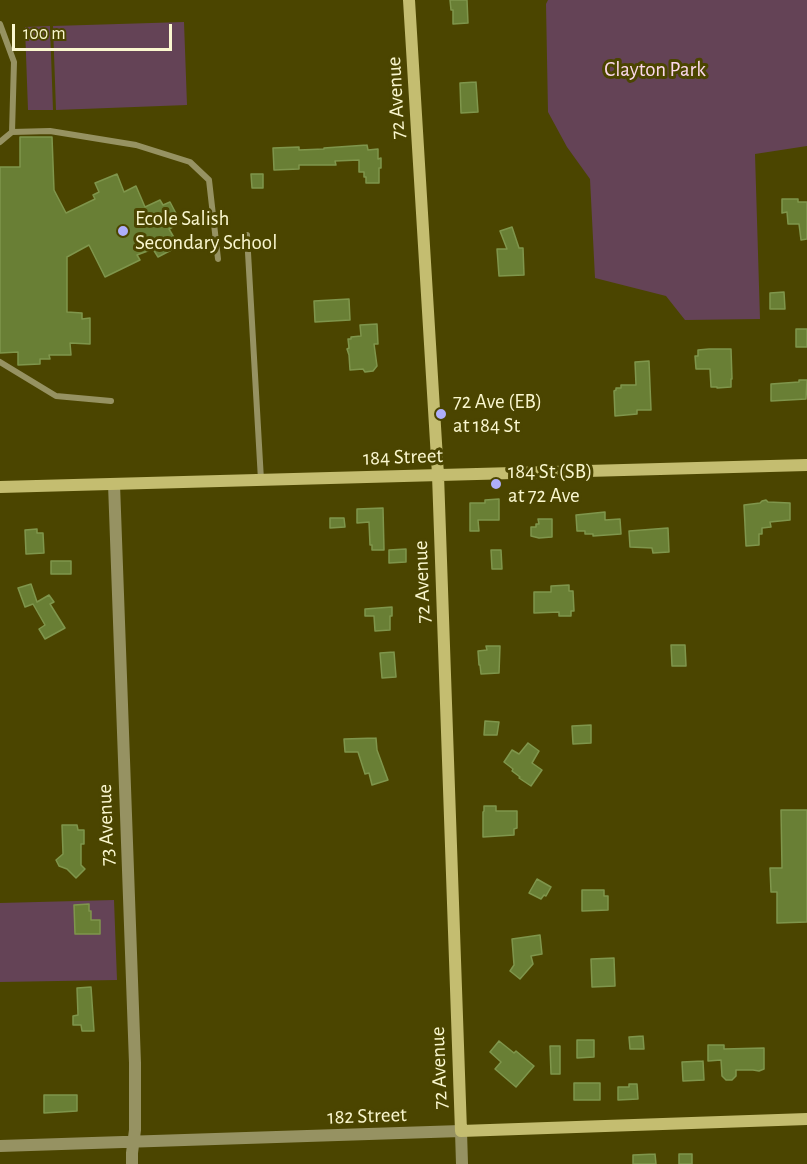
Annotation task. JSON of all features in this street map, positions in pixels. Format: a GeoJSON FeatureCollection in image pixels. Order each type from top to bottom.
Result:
{"type":"FeatureCollection","features":[{"type":"Feature","properties":{"kind":"main road","name":"72 Avenue"},"geometry":{"type":"LineString","coordinates":[[409,0],[438,475],[461,1131]]}},
{"type":"Feature","properties":{"kind":"main road","name":"184 Street"},"geometry":{"type":"LineString","coordinates":[[0,487],[807,465]]}},
{"type":"Feature","properties":{"kind":"main road","name":"182 Street"},"geometry":{"type":"LineString","coordinates":[[461,1131],[807,1119]]}},
{"type":"Feature","properties":{"kind":"street","name":"73 Avenue"},"geometry":{"type":"LineString","coordinates":[[114,484],[135,1063],[135,1130],[132,1164]]}},
{"type":"Feature","properties":{"kind":"street","name":"182 Street"},"geometry":{"type":"LineString","coordinates":[[0,1146],[461,1131]]}},
{"type":"Feature","properties":{"kind":"street","name":"72 Avenue"},"geometry":{"type":"LineString","coordinates":[[461,1131],[462,1164]]}},
{"type":"Feature","properties":{"kind":"lane"},"geometry":{"type":"LineString","coordinates":[[0,24],[14,62],[12,132]]}},
{"type":"Feature","properties":{"kind":"lane"},"geometry":{"type":"LineString","coordinates":[[0,142],[12,132],[50,131],[136,145],[190,162],[209,180],[218,260]]}},
{"type":"Feature","properties":{"kind":"lane"},"geometry":{"type":"LineString","coordinates":[[247,234],[261,480]]}},
{"type":"Feature","properties":{"kind":"lane"},"geometry":{"type":"LineString","coordinates":[[0,362],[56,396],[111,401]]}},
{"type":"Feature","properties":{"kind":"green space","name":"Clayton Park"},"geometry":{"type":"Polygon","coordinates":[[[548,0],[807,0],[807,146],[755,154],[760,319],[685,320],[666,296],[595,278],[590,179],[567,147],[548,112],[546,4],[548,0]]]}},
{"type":"Feature","properties":{"kind":"green space"},"geometry":{"type":"Polygon","coordinates":[[[184,22],[187,105],[56,110],[53,26],[184,22]]]}},
{"type":"Feature","properties":{"kind":"green space"},"geometry":{"type":"Polygon","coordinates":[[[50,26],[53,110],[28,110],[25,27],[50,26]]]}},
{"type":"Feature","properties":{"kind":"green space"},"geometry":{"type":"Polygon","coordinates":[[[114,900],[117,980],[0,982],[0,903],[114,900]]]}},
{"type":"Feature","properties":{"kind":"building"},"geometry":{"type":"Polygon","coordinates":[[[450,0],[467,0],[468,23],[453,24],[450,0]]]}},
{"type":"Feature","properties":{"kind":"building"},"geometry":{"type":"Polygon","coordinates":[[[476,82],[478,112],[461,113],[460,83],[476,82]]]}},
{"type":"Feature","properties":{"kind":"building"},"geometry":{"type":"Polygon","coordinates":[[[20,137],[52,137],[54,190],[66,213],[95,199],[93,195],[99,192],[95,183],[117,174],[124,192],[136,186],[145,207],[160,200],[163,205],[170,202],[181,223],[169,229],[179,246],[158,257],[153,249],[137,255],[140,260],[105,277],[89,245],[67,257],[67,312],[82,313],[82,319],[90,318],[90,344],[70,343],[71,355],[49,355],[50,359],[40,359],[40,364],[18,365],[18,352],[0,353],[0,167],[20,167],[20,137]]]}},
{"type":"Feature","properties":{"kind":"building"},"geometry":{"type":"Polygon","coordinates":[[[367,145],[368,150],[378,149],[378,159],[381,158],[379,183],[366,183],[364,172],[359,172],[359,160],[335,161],[336,165],[299,165],[299,169],[274,170],[273,148],[299,147],[299,150],[367,145]]]}},
{"type":"Feature","properties":{"kind":"building"},"geometry":{"type":"Polygon","coordinates":[[[251,174],[263,174],[263,188],[252,188],[251,174]]]}},
{"type":"Feature","properties":{"kind":"building"},"geometry":{"type":"Polygon","coordinates":[[[782,199],[798,199],[798,202],[807,202],[807,239],[801,240],[799,224],[788,224],[787,212],[782,213],[782,199]]]}},
{"type":"Feature","properties":{"kind":"building"},"geometry":{"type":"Polygon","coordinates":[[[512,227],[519,248],[523,248],[524,275],[499,276],[497,249],[507,249],[500,231],[512,227]]]}},
{"type":"Feature","properties":{"kind":"building"},"geometry":{"type":"Polygon","coordinates":[[[784,292],[785,309],[770,309],[770,293],[784,292]]]}},
{"type":"Feature","properties":{"kind":"building"},"geometry":{"type":"Polygon","coordinates":[[[349,299],[350,320],[315,322],[314,301],[349,299]]]}},
{"type":"Feature","properties":{"kind":"building"},"geometry":{"type":"Polygon","coordinates":[[[377,324],[378,344],[374,344],[377,366],[373,371],[350,370],[348,339],[361,336],[360,325],[377,324]]]}},
{"type":"Feature","properties":{"kind":"building"},"geometry":{"type":"Polygon","coordinates":[[[796,329],[807,329],[807,347],[796,347],[796,329]]]}},
{"type":"Feature","properties":{"kind":"building"},"geometry":{"type":"Polygon","coordinates":[[[731,349],[731,387],[711,387],[710,369],[696,369],[695,356],[698,356],[698,350],[731,349]]]}},
{"type":"Feature","properties":{"kind":"building"},"geometry":{"type":"Polygon","coordinates":[[[649,361],[651,410],[637,410],[637,414],[615,416],[614,391],[616,388],[621,388],[621,385],[636,385],[635,362],[649,361]]]}},
{"type":"Feature","properties":{"kind":"building"},"geometry":{"type":"Polygon","coordinates":[[[799,380],[807,380],[806,399],[771,401],[771,384],[799,382],[799,380]]]}},
{"type":"Feature","properties":{"kind":"building"},"geometry":{"type":"Polygon","coordinates":[[[499,499],[499,520],[478,520],[479,531],[470,531],[470,503],[485,503],[485,500],[499,499]]]}},
{"type":"Feature","properties":{"kind":"building"},"geometry":{"type":"Polygon","coordinates":[[[766,500],[790,503],[790,520],[770,522],[771,527],[762,528],[762,534],[759,534],[759,545],[746,546],[744,505],[766,500]]]}},
{"type":"Feature","properties":{"kind":"building"},"geometry":{"type":"Polygon","coordinates":[[[383,508],[384,550],[372,550],[369,522],[357,523],[357,509],[383,508]]]}},
{"type":"Feature","properties":{"kind":"building"},"geometry":{"type":"Polygon","coordinates":[[[605,512],[605,520],[620,519],[621,534],[593,536],[593,534],[585,534],[585,531],[577,531],[576,515],[605,512]]]}},
{"type":"Feature","properties":{"kind":"building"},"geometry":{"type":"Polygon","coordinates":[[[330,518],[344,518],[345,527],[330,528],[330,518]]]}},
{"type":"Feature","properties":{"kind":"building"},"geometry":{"type":"Polygon","coordinates":[[[538,519],[552,519],[552,537],[531,536],[531,527],[539,524],[538,519]]]}},
{"type":"Feature","properties":{"kind":"building"},"geometry":{"type":"Polygon","coordinates":[[[668,528],[669,552],[653,553],[652,548],[630,547],[629,531],[668,528]]]}},
{"type":"Feature","properties":{"kind":"building"},"geometry":{"type":"Polygon","coordinates":[[[37,529],[37,533],[43,533],[44,553],[26,554],[25,530],[37,529]]]}},
{"type":"Feature","properties":{"kind":"building"},"geometry":{"type":"Polygon","coordinates":[[[406,549],[406,562],[389,563],[389,550],[406,549]]]}},
{"type":"Feature","properties":{"kind":"building"},"geometry":{"type":"Polygon","coordinates":[[[491,550],[501,550],[502,569],[492,569],[491,550]]]}},
{"type":"Feature","properties":{"kind":"building"},"geometry":{"type":"Polygon","coordinates":[[[51,561],[71,561],[71,574],[51,574],[51,561]]]}},
{"type":"Feature","properties":{"kind":"building"},"geometry":{"type":"Polygon","coordinates":[[[31,584],[37,602],[49,595],[54,602],[50,604],[65,628],[45,639],[39,629],[45,625],[33,604],[25,607],[18,588],[31,584]]]}},
{"type":"Feature","properties":{"kind":"building"},"geometry":{"type":"Polygon","coordinates":[[[569,585],[569,591],[573,591],[574,611],[571,611],[571,616],[559,616],[559,612],[534,613],[534,592],[551,592],[551,586],[569,585]]]}},
{"type":"Feature","properties":{"kind":"building"},"geometry":{"type":"Polygon","coordinates":[[[392,607],[390,630],[375,631],[374,616],[365,616],[365,609],[392,607]]]}},
{"type":"Feature","properties":{"kind":"building"},"geometry":{"type":"Polygon","coordinates":[[[671,645],[685,645],[686,666],[672,666],[671,645]]]}},
{"type":"Feature","properties":{"kind":"building"},"geometry":{"type":"Polygon","coordinates":[[[486,646],[500,646],[499,673],[481,674],[478,651],[487,650],[486,646]]]}},
{"type":"Feature","properties":{"kind":"building"},"geometry":{"type":"Polygon","coordinates":[[[394,652],[396,677],[382,678],[380,653],[394,652]]]}},
{"type":"Feature","properties":{"kind":"building"},"geometry":{"type":"Polygon","coordinates":[[[485,721],[499,722],[497,735],[484,735],[485,721]]]}},
{"type":"Feature","properties":{"kind":"building"},"geometry":{"type":"Polygon","coordinates":[[[591,725],[591,743],[573,744],[572,726],[591,725]]]}},
{"type":"Feature","properties":{"kind":"building"},"geometry":{"type":"Polygon","coordinates":[[[376,738],[377,750],[388,780],[372,785],[369,773],[365,774],[358,752],[345,752],[344,739],[376,738]]]}},
{"type":"Feature","properties":{"kind":"building"},"geometry":{"type":"Polygon","coordinates":[[[528,743],[539,751],[532,763],[542,770],[531,786],[519,778],[504,762],[512,750],[519,754],[528,743]]]}},
{"type":"Feature","properties":{"kind":"building"},"geometry":{"type":"Polygon","coordinates":[[[484,806],[496,806],[496,811],[517,811],[517,828],[514,829],[514,835],[483,837],[484,806]]]}},
{"type":"Feature","properties":{"kind":"building"},"geometry":{"type":"Polygon","coordinates":[[[781,810],[807,810],[807,922],[777,923],[777,892],[771,892],[770,868],[782,868],[781,810]]]}},
{"type":"Feature","properties":{"kind":"building"},"geometry":{"type":"Polygon","coordinates":[[[62,825],[77,825],[78,830],[84,830],[81,865],[85,869],[76,878],[67,869],[59,866],[56,860],[63,854],[62,825]]]}},
{"type":"Feature","properties":{"kind":"building"},"geometry":{"type":"Polygon","coordinates":[[[537,879],[551,887],[546,896],[544,895],[541,899],[529,893],[537,879]]]}},
{"type":"Feature","properties":{"kind":"building"},"geometry":{"type":"Polygon","coordinates":[[[582,890],[604,890],[604,896],[608,896],[608,910],[582,911],[582,890]]]}},
{"type":"Feature","properties":{"kind":"building"},"geometry":{"type":"Polygon","coordinates":[[[89,904],[91,920],[100,920],[100,934],[75,934],[74,905],[89,904]]]}},
{"type":"Feature","properties":{"kind":"building"},"geometry":{"type":"Polygon","coordinates":[[[540,935],[542,954],[531,956],[533,964],[520,979],[510,971],[514,965],[512,939],[540,935]]]}},
{"type":"Feature","properties":{"kind":"building"},"geometry":{"type":"Polygon","coordinates":[[[614,958],[615,986],[592,987],[591,959],[614,958]]]}},
{"type":"Feature","properties":{"kind":"building"},"geometry":{"type":"Polygon","coordinates":[[[91,987],[94,1031],[82,1031],[81,1025],[73,1025],[73,1016],[78,1015],[77,988],[91,987]]]}},
{"type":"Feature","properties":{"kind":"building"},"geometry":{"type":"Polygon","coordinates":[[[643,1036],[644,1049],[630,1049],[629,1037],[643,1036]]]}},
{"type":"Feature","properties":{"kind":"building"},"geometry":{"type":"Polygon","coordinates":[[[577,1040],[594,1040],[594,1057],[577,1058],[577,1040]]]}},
{"type":"Feature","properties":{"kind":"building"},"geometry":{"type":"Polygon","coordinates":[[[499,1041],[534,1066],[516,1087],[495,1069],[501,1062],[490,1052],[499,1041]]]}},
{"type":"Feature","properties":{"kind":"building"},"geometry":{"type":"Polygon","coordinates":[[[708,1045],[724,1045],[724,1049],[764,1048],[764,1069],[759,1071],[736,1070],[736,1076],[732,1080],[726,1080],[722,1076],[721,1060],[708,1061],[708,1045]]]}},
{"type":"Feature","properties":{"kind":"building"},"geometry":{"type":"Polygon","coordinates":[[[550,1046],[560,1046],[560,1074],[551,1074],[550,1046]]]}},
{"type":"Feature","properties":{"kind":"building"},"geometry":{"type":"Polygon","coordinates":[[[703,1061],[704,1080],[683,1081],[682,1062],[703,1061]]]}},
{"type":"Feature","properties":{"kind":"building"},"geometry":{"type":"Polygon","coordinates":[[[574,1083],[600,1083],[600,1100],[574,1100],[574,1083]]]}},
{"type":"Feature","properties":{"kind":"building"},"geometry":{"type":"Polygon","coordinates":[[[629,1084],[637,1084],[638,1099],[618,1100],[618,1087],[629,1087],[629,1084]]]}},
{"type":"Feature","properties":{"kind":"building"},"geometry":{"type":"Polygon","coordinates":[[[44,1095],[77,1095],[77,1111],[44,1113],[44,1095]]]}},
{"type":"Feature","properties":{"kind":"building"},"geometry":{"type":"Polygon","coordinates":[[[655,1154],[656,1164],[633,1164],[633,1155],[655,1154]]]}},
{"type":"Feature","properties":{"kind":"building"},"geometry":{"type":"Polygon","coordinates":[[[679,1154],[692,1154],[692,1164],[679,1164],[679,1154]]]}},
{"type":"Feature","properties":{"kind":"place","name":"Ecole Salish Secondary School"},"geometry":{"type":"Point","coordinates":[123,231]}},
{"type":"Feature","properties":{"kind":"place","name":"72 Ave (EB) at 184 St"},"geometry":{"type":"Point","coordinates":[441,414]}},
{"type":"Feature","properties":{"kind":"place","name":"184 St (SB) at 72 Ave"},"geometry":{"type":"Point","coordinates":[496,484]}}]}
